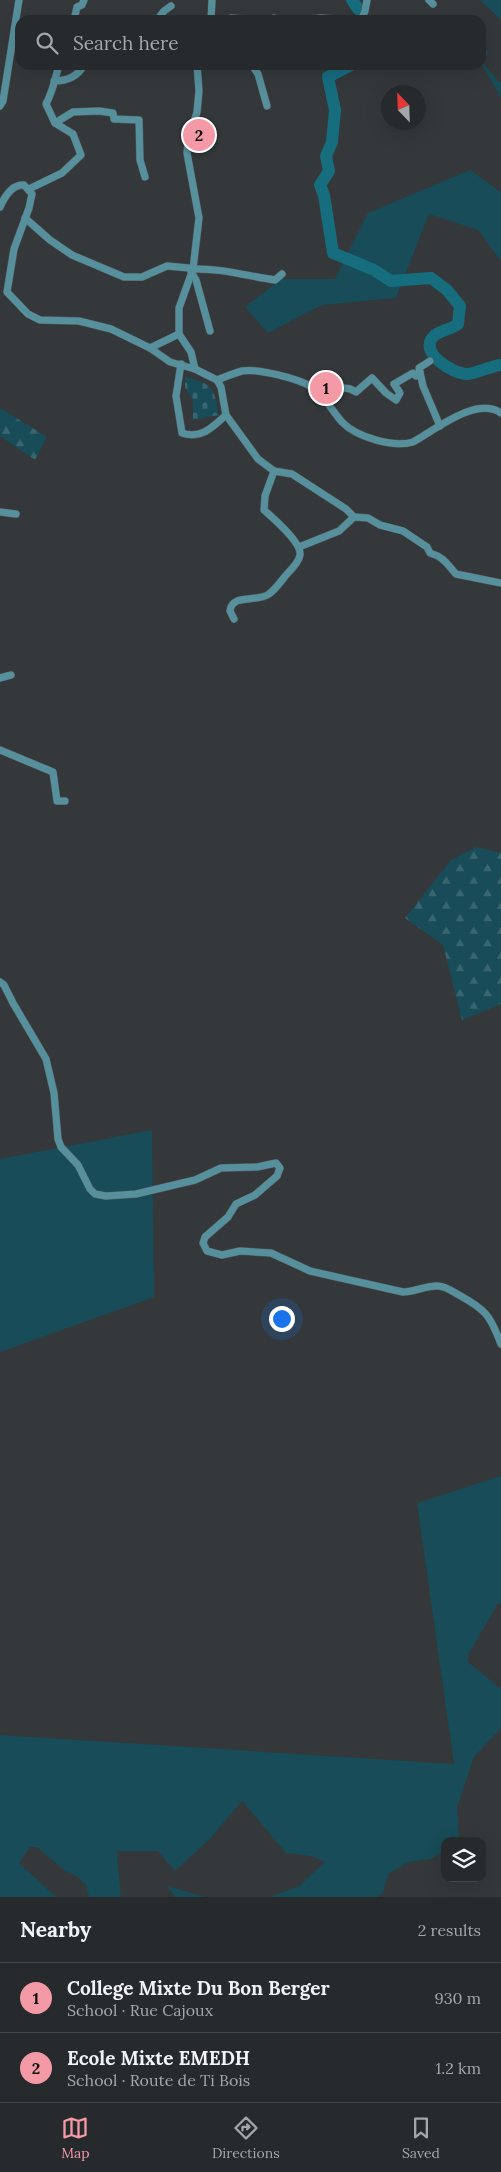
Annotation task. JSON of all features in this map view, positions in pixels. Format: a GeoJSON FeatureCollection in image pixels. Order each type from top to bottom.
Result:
{"type":"FeatureCollection","features":[{"type":"Feature","properties":{"kind":"street"},"geometry":{"type":"LineString","coordinates":[[17,15],[19,0]]}},
{"type":"Feature","properties":{"kind":"street"},"geometry":{"type":"LineString","coordinates":[[75,15],[77,7],[82,5],[84,0]]}},
{"type":"Feature","properties":{"kind":"street"},"geometry":{"type":"LineString","coordinates":[[211,15],[212,0]]}},
{"type":"Feature","properties":{"kind":"street"},"geometry":{"type":"LineString","coordinates":[[363,15],[367,0]]}},
{"type":"Feature","properties":{"kind":"street"},"geometry":{"type":"LineString","coordinates":[[161,15],[171,6]]}},
{"type":"Feature","properties":{"kind":"street"},"geometry":{"type":"LineString","coordinates":[[0,106],[3,101],[15,25]]}},
{"type":"Feature","properties":{"kind":"street"},"geometry":{"type":"LineString","coordinates":[[29,189],[62,173],[80,155],[73,134],[55,123],[46,104],[55,88],[54,82],[58,70]]}},
{"type":"Feature","properties":{"kind":"street"},"geometry":{"type":"LineString","coordinates":[[54,82],[66,80],[80,73],[82,70]]}},
{"type":"Feature","properties":{"kind":"street"},"geometry":{"type":"LineString","coordinates":[[195,370],[191,352],[179,334],[179,308],[193,271],[199,208],[187,152],[188,141],[197,112],[199,91],[197,70]]}},
{"type":"Feature","properties":{"kind":"street"},"geometry":{"type":"LineString","coordinates":[[255,70],[267,106]]}},
{"type":"Feature","properties":{"kind":"street"},"geometry":{"type":"LineString","coordinates":[[55,123],[73,112],[87,111],[113,112],[114,119],[139,120],[140,160],[145,177]]}},
{"type":"Feature","properties":{"kind":"street"},"geometry":{"type":"LineString","coordinates":[[0,207],[12,189],[18,185],[24,185],[29,189],[32,199],[3,292],[28,314],[40,320],[79,321],[111,329],[150,348],[170,362],[181,364],[217,380],[221,387],[226,415],[258,459],[274,471],[292,474],[346,508],[354,517],[368,518],[409,534],[427,547],[430,553],[440,555],[446,560],[456,574],[501,583]]}},
{"type":"Feature","properties":{"kind":"street"},"geometry":{"type":"LineString","coordinates":[[25,218],[50,240],[72,255],[124,277],[142,277],[167,266],[188,268],[193,271],[224,270],[236,274],[275,280],[282,274]]}},
{"type":"Feature","properties":{"kind":"street"},"geometry":{"type":"LineString","coordinates":[[193,271],[210,331]]}},
{"type":"Feature","properties":{"kind":"street"},"geometry":{"type":"LineString","coordinates":[[150,348],[179,334]]}},
{"type":"Feature","properties":{"kind":"street"},"geometry":{"type":"LineString","coordinates":[[430,361],[419,368],[428,399],[440,426]]}},
{"type":"Feature","properties":{"kind":"street"},"geometry":{"type":"LineString","coordinates":[[181,364],[176,396],[182,433],[187,435],[206,433],[226,415]]}},
{"type":"Feature","properties":{"kind":"street"},"geometry":{"type":"LineString","coordinates":[[217,380],[243,371],[258,371],[304,383],[323,396],[343,423],[360,433],[382,441],[406,444],[464,413],[480,407],[495,409],[501,413]]}},
{"type":"Feature","properties":{"kind":"street"},"geometry":{"type":"LineString","coordinates":[[323,396],[328,396],[340,389],[350,389],[356,392],[372,378],[386,393],[396,400],[400,393],[394,384],[412,373],[416,376],[420,372]]}},
{"type":"Feature","properties":{"kind":"street"},"geometry":{"type":"LineString","coordinates":[[234,618],[230,611],[230,605],[235,601],[260,599],[269,595],[295,566],[300,557],[299,547],[264,510],[265,496],[274,471]]}},
{"type":"Feature","properties":{"kind":"street"},"geometry":{"type":"LineString","coordinates":[[0,512],[16,514]]}},
{"type":"Feature","properties":{"kind":"street"},"geometry":{"type":"LineString","coordinates":[[299,547],[339,530],[354,517]]}},
{"type":"Feature","properties":{"kind":"street"},"geometry":{"type":"LineString","coordinates":[[0,678],[11,675]]}},
{"type":"Feature","properties":{"kind":"street"},"geometry":{"type":"LineString","coordinates":[[0,750],[53,772],[57,801],[65,801]]}},
{"type":"Feature","properties":{"kind":"street"},"geometry":{"type":"LineString","coordinates":[[0,982],[4,985],[46,1059],[54,1093],[58,1139],[61,1147],[78,1166],[90,1189],[95,1194],[106,1196],[136,1194],[195,1180],[221,1168],[257,1167],[276,1163],[280,1168],[277,1176],[255,1195],[236,1204],[228,1217],[205,1237],[203,1243],[208,1252],[222,1255],[240,1251],[271,1253],[310,1271],[403,1292],[416,1292],[436,1285],[444,1286],[476,1304],[484,1312],[501,1344]]}},
{"type":"Feature","properties":{"kind":"green space"},"geometry":{"type":"Polygon","coordinates":[[[480,0],[501,0],[501,20],[480,0]]]}},
{"type":"Feature","properties":{"kind":"green space"},"geometry":{"type":"Polygon","coordinates":[[[486,67],[501,82],[501,98],[485,70],[486,67]]]}},
{"type":"Feature","properties":{"kind":"green space"},"geometry":{"type":"Polygon","coordinates":[[[470,170],[501,192],[501,261],[478,230],[429,214],[396,298],[322,305],[268,333],[245,307],[281,279],[335,279],[368,213],[470,170]]]}},
{"type":"Feature","properties":{"kind":"green space"},"geometry":{"type":"Polygon","coordinates":[[[185,377],[201,382],[211,388],[216,398],[219,415],[193,420],[193,400],[185,388],[185,377]]]}},
{"type":"Feature","properties":{"kind":"green space"},"geometry":{"type":"Polygon","coordinates":[[[0,408],[47,437],[35,460],[0,436],[0,408]]]}},
{"type":"Feature","properties":{"kind":"green space"},"geometry":{"type":"Polygon","coordinates":[[[476,847],[501,853],[501,1004],[462,1020],[443,945],[405,918],[451,860],[476,847]]]}},
{"type":"Feature","properties":{"kind":"green space"},"geometry":{"type":"Polygon","coordinates":[[[152,1130],[154,1297],[0,1352],[0,1159],[152,1130]]]}},
{"type":"Feature","properties":{"kind":"green space"},"geometry":{"type":"Polygon","coordinates":[[[501,1476],[501,1604],[499,1602],[469,1653],[468,1662],[501,1689],[501,1728],[474,1757],[457,1807],[458,1837],[441,1837],[441,1853],[431,1859],[409,1862],[388,1874],[383,1893],[377,1897],[270,1897],[299,1886],[325,1862],[311,1856],[286,1853],[242,1801],[209,1840],[175,1871],[158,1851],[118,1851],[121,1897],[89,1897],[86,1885],[76,1876],[65,1871],[37,1847],[30,1847],[19,1863],[56,1897],[0,1897],[0,1735],[454,1764],[417,1503],[501,1476]]]}},
{"type":"Feature","properties":{"kind":"green space"},"geometry":{"type":"Polygon","coordinates":[[[167,1886],[205,1897],[175,1897],[167,1886]]]}},
{"type":"Feature","properties":{"kind":"waterway"},"geometry":{"type":"LineString","coordinates":[[352,0],[358,9]]}},
{"type":"Feature","properties":{"kind":"waterway"},"geometry":{"type":"LineString","coordinates":[[341,70],[328,77],[335,110],[332,142],[326,156],[329,171],[320,185],[324,195],[333,253],[374,270],[391,281],[431,278],[447,290],[460,306],[458,324],[436,334],[430,342],[430,349],[434,355],[439,361],[454,371],[468,374],[501,365]]}},
{"type":"Feature","properties":{"kind":"place","name":"Ecole Mixte EMEDH"},"geometry":{"type":"Point","coordinates":[199,135]}},
{"type":"Feature","properties":{"kind":"place","name":"College Mixte Du Bon Berger"},"geometry":{"type":"Point","coordinates":[326,388]}}]}
